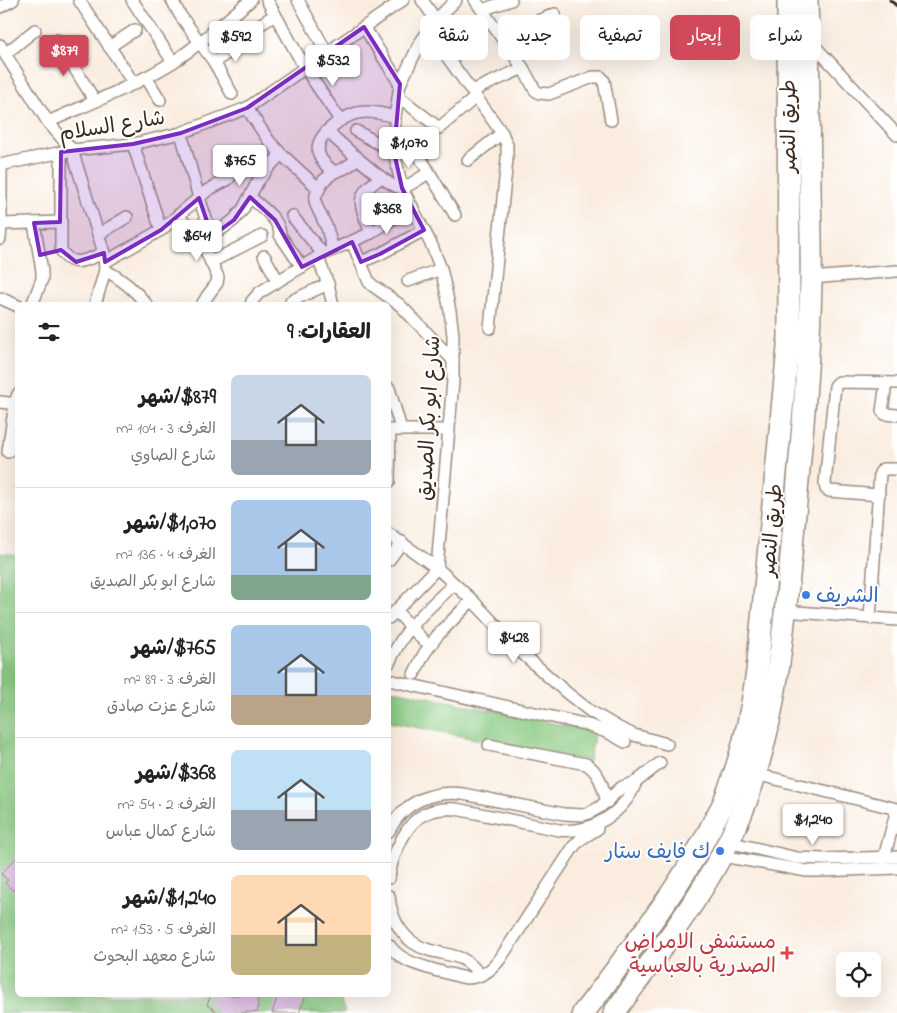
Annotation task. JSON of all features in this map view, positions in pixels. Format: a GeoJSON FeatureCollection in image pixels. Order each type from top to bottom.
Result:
{"type":"FeatureCollection","features":[{"type":"Feature","properties":{"kind":"highway","name":"طريق النصر"},"geometry":{"type":"LineString","coordinates":[[583,1013],[658,914],[704,841],[723,803],[735,771],[752,707],[789,337],[788,0]]}},
{"type":"Feature","properties":{"kind":"highway","name":"طريق النصر"},"geometry":{"type":"LineString","coordinates":[[807,0],[807,15]]}},
{"type":"Feature","properties":{"kind":"highway","name":"طريق النصر"},"geometry":{"type":"LineString","coordinates":[[614,1013],[694,903],[725,849],[746,803],[756,774],[774,701],[785,611],[808,370],[811,278],[808,60]]}},
{"type":"Feature","properties":{"kind":"street"},"geometry":{"type":"LineString","coordinates":[[0,7],[13,0]]}},
{"type":"Feature","properties":{"kind":"street"},"geometry":{"type":"LineString","coordinates":[[78,0],[134,84]]}},
{"type":"Feature","properties":{"kind":"street"},"geometry":{"type":"LineString","coordinates":[[132,0],[172,62]]}},
{"type":"Feature","properties":{"kind":"street"},"geometry":{"type":"LineString","coordinates":[[172,0],[180,15],[214,62],[232,94]]}},
{"type":"Feature","properties":{"kind":"street"},"geometry":{"type":"LineString","coordinates":[[48,122],[134,84],[172,62],[201,42],[251,0]]}},
{"type":"Feature","properties":{"kind":"street"},"geometry":{"type":"LineString","coordinates":[[266,0],[305,68],[340,120]]}},
{"type":"Feature","properties":{"kind":"street"},"geometry":{"type":"LineString","coordinates":[[298,0],[327,53]]}},
{"type":"Feature","properties":{"kind":"street","name":"شارع السلام"},"geometry":{"type":"LineString","coordinates":[[0,165],[67,151],[133,144],[181,133],[246,108],[364,27],[388,4],[402,0]]}},
{"type":"Feature","properties":{"kind":"street"},"geometry":{"type":"LineString","coordinates":[[422,0],[432,15]]}},
{"type":"Feature","properties":{"kind":"street","name":"شارع ابو بكر الصديق"},"geometry":{"type":"LineString","coordinates":[[441,15],[456,0]]}},
{"type":"Feature","properties":{"kind":"street"},"geometry":{"type":"LineString","coordinates":[[475,0],[498,32]]}},
{"type":"Feature","properties":{"kind":"street"},"geometry":{"type":"LineString","coordinates":[[482,10],[511,0]]}},
{"type":"Feature","properties":{"kind":"street"},"geometry":{"type":"LineString","coordinates":[[214,62],[275,15]]}},
{"type":"Feature","properties":{"kind":"street"},"geometry":{"type":"LineString","coordinates":[[364,27],[400,84]]}},
{"type":"Feature","properties":{"kind":"street"},"geometry":{"type":"LineString","coordinates":[[35,30],[2,50],[67,151],[99,234],[105,262],[96,302]]}},
{"type":"Feature","properties":{"kind":"street"},"geometry":{"type":"LineString","coordinates":[[109,47],[135,30]]}},
{"type":"Feature","properties":{"kind":"street"},"geometry":{"type":"LineString","coordinates":[[57,40],[94,102]]}},
{"type":"Feature","properties":{"kind":"street","name":"شارع ابو بكر الصديق"},"geometry":{"type":"LineString","coordinates":[[420,43],[400,84],[395,118],[394,152],[402,188],[432,246],[441,269],[453,335],[453,381],[437,568]]}},
{"type":"Feature","properties":{"kind":"street"},"geometry":{"type":"LineString","coordinates":[[821,54],[897,135]]}},
{"type":"Feature","properties":{"kind":"street"},"geometry":{"type":"LineString","coordinates":[[449,60],[502,133],[506,146],[507,159],[490,328]]}},
{"type":"Feature","properties":{"kind":"street"},"geometry":{"type":"LineString","coordinates":[[518,60],[535,90],[544,94],[549,94],[593,77],[601,77],[604,81],[611,120]]}},
{"type":"Feature","properties":{"kind":"street"},"geometry":{"type":"LineString","coordinates":[[398,98],[439,128],[474,94],[523,68]]}},
{"type":"Feature","properties":{"kind":"street"},"geometry":{"type":"LineString","coordinates":[[146,77],[160,100]]}},
{"type":"Feature","properties":{"kind":"street"},"geometry":{"type":"LineString","coordinates":[[246,108],[269,141],[319,189]]}},
{"type":"Feature","properties":{"kind":"street"},"geometry":{"type":"LineString","coordinates":[[334,172],[323,162],[318,153],[319,141],[327,131],[340,120],[358,113],[377,112],[395,118]]}},
{"type":"Feature","properties":{"kind":"street"},"geometry":{"type":"LineString","coordinates":[[327,131],[395,187],[402,188],[428,173]]}},
{"type":"Feature","properties":{"kind":"street"},"geometry":{"type":"LineString","coordinates":[[356,131],[394,152]]}},
{"type":"Feature","properties":{"kind":"street"},"geometry":{"type":"LineString","coordinates":[[181,133],[212,236],[211,241],[204,247]]}},
{"type":"Feature","properties":{"kind":"street"},"geometry":{"type":"LineString","coordinates":[[468,160],[502,133]]}},
{"type":"Feature","properties":{"kind":"street"},"geometry":{"type":"LineString","coordinates":[[133,144],[161,230]]}},
{"type":"Feature","properties":{"kind":"street"},"geometry":{"type":"LineString","coordinates":[[418,146],[418,154],[428,173],[455,215]]}},
{"type":"Feature","properties":{"kind":"street"},"geometry":{"type":"LineString","coordinates":[[67,151],[60,222],[61,250],[64,256],[76,262],[105,262],[161,230],[208,190],[229,178],[228,166]]}},
{"type":"Feature","properties":{"kind":"street"},"geometry":{"type":"LineString","coordinates":[[212,236],[234,220],[243,209],[258,181],[281,154]]}},
{"type":"Feature","properties":{"kind":"street"},"geometry":{"type":"LineString","coordinates":[[332,302],[328,284],[325,254],[327,228],[315,200],[324,181],[334,172],[351,164],[357,157]]}},
{"type":"Feature","properties":{"kind":"street"},"geometry":{"type":"LineString","coordinates":[[0,165],[0,239]]}},
{"type":"Feature","properties":{"kind":"street"},"geometry":{"type":"LineString","coordinates":[[371,233],[361,206],[362,197],[381,177]]}},
{"type":"Feature","properties":{"kind":"street"},"geometry":{"type":"LineString","coordinates":[[250,197],[274,220],[280,230],[280,236],[302,267]]}},
{"type":"Feature","properties":{"kind":"street"},"geometry":{"type":"LineString","coordinates":[[252,302],[259,293],[278,281],[325,254],[371,233],[412,206]]}},
{"type":"Feature","properties":{"kind":"street"},"geometry":{"type":"LineString","coordinates":[[178,215],[204,247],[218,280],[218,283],[204,302]]}},
{"type":"Feature","properties":{"kind":"street"},"geometry":{"type":"LineString","coordinates":[[292,216],[325,254]]}},
{"type":"Feature","properties":{"kind":"street"},"geometry":{"type":"LineString","coordinates":[[99,234],[127,217]]}},
{"type":"Feature","properties":{"kind":"street"},"geometry":{"type":"LineString","coordinates":[[1,224],[60,222]]}},
{"type":"Feature","properties":{"kind":"street"},"geometry":{"type":"LineString","coordinates":[[33,302],[42,279],[34,223]]}},
{"type":"Feature","properties":{"kind":"street"},"geometry":{"type":"LineString","coordinates":[[361,262],[424,230]]}},
{"type":"Feature","properties":{"kind":"street"},"geometry":{"type":"LineString","coordinates":[[211,262],[262,236]]}},
{"type":"Feature","properties":{"kind":"street"},"geometry":{"type":"LineString","coordinates":[[352,242],[372,286],[400,305],[453,360]]}},
{"type":"Feature","properties":{"kind":"street"},"geometry":{"type":"LineString","coordinates":[[40,255],[61,250]]}},
{"type":"Feature","properties":{"kind":"street"},"geometry":{"type":"LineString","coordinates":[[264,256],[278,281]]}},
{"type":"Feature","properties":{"kind":"street"},"geometry":{"type":"LineString","coordinates":[[105,262],[117,277],[128,285],[144,302]]}},
{"type":"Feature","properties":{"kind":"street"},"geometry":{"type":"LineString","coordinates":[[408,281],[441,269]]}},
{"type":"Feature","properties":{"kind":"street"},"geometry":{"type":"LineString","coordinates":[[811,278],[897,271]]}},
{"type":"Feature","properties":{"kind":"street"},"geometry":{"type":"LineString","coordinates":[[291,301],[328,284]]}},
{"type":"Feature","properties":{"kind":"street"},"geometry":{"type":"LineString","coordinates":[[1,301],[15,305]]}},
{"type":"Feature","properties":{"kind":"street"},"geometry":{"type":"LineString","coordinates":[[879,495],[829,491],[826,489],[825,483],[835,386],[839,382],[891,383],[882,410],[885,414],[897,415]]}},
{"type":"Feature","properties":{"kind":"street"},"geometry":{"type":"LineString","coordinates":[[0,402],[15,400]]}},
{"type":"Feature","properties":{"kind":"street"},"geometry":{"type":"LineString","coordinates":[[9,453],[15,408]]}},
{"type":"Feature","properties":{"kind":"street"},"geometry":{"type":"LineString","coordinates":[[391,408],[393,429],[391,456]]}},
{"type":"Feature","properties":{"kind":"street"},"geometry":{"type":"LineString","coordinates":[[393,429],[448,430]]}},
{"type":"Feature","properties":{"kind":"street"},"geometry":{"type":"LineString","coordinates":[[870,618],[881,471],[885,469],[897,470]]}},
{"type":"Feature","properties":{"kind":"street"},"geometry":{"type":"LineString","coordinates":[[391,535],[437,568],[472,600],[544,674],[590,711],[626,732],[666,744]]}},
{"type":"Feature","properties":{"kind":"street"},"geometry":{"type":"LineString","coordinates":[[391,557],[402,542]]}},
{"type":"Feature","properties":{"kind":"street"},"geometry":{"type":"LineString","coordinates":[[424,640],[392,614],[437,568]]}},
{"type":"Feature","properties":{"kind":"street"},"geometry":{"type":"LineString","coordinates":[[391,659],[410,627],[454,584]]}},
{"type":"Feature","properties":{"kind":"street"},"geometry":{"type":"LineString","coordinates":[[414,674],[424,654],[437,636],[472,600]]}},
{"type":"Feature","properties":{"kind":"street"},"geometry":{"type":"LineString","coordinates":[[785,611],[897,620]]}},
{"type":"Feature","properties":{"kind":"street"},"geometry":{"type":"LineString","coordinates":[[391,680],[588,725],[625,742]]}},
{"type":"Feature","properties":{"kind":"street"},"geometry":{"type":"LineString","coordinates":[[489,745],[586,764],[597,773],[611,798],[623,804]]}},
{"type":"Feature","properties":{"kind":"street"},"geometry":{"type":"LineString","coordinates":[[391,828],[400,814],[417,801],[434,794],[446,793],[463,794],[574,815],[589,813],[595,811],[622,787],[636,782],[660,764]]}},
{"type":"Feature","properties":{"kind":"street"},"geometry":{"type":"LineString","coordinates":[[756,774],[897,809],[884,858]]}},
{"type":"Feature","properties":{"kind":"street"},"geometry":{"type":"LineString","coordinates":[[391,867],[404,833],[416,819],[436,809],[456,809],[568,831],[585,828],[610,817],[630,796],[636,782]]}},
{"type":"Feature","properties":{"kind":"street"},"geometry":{"type":"LineString","coordinates":[[434,794],[436,809]]}},
{"type":"Feature","properties":{"kind":"street"},"geometry":{"type":"LineString","coordinates":[[568,831],[574,815]]}},
{"type":"Feature","properties":{"kind":"street"},"geometry":{"type":"LineString","coordinates":[[391,953],[413,964],[466,978],[480,976],[489,971],[496,964],[574,846],[581,839],[600,827],[601,822]]}},
{"type":"Feature","properties":{"kind":"street"},"geometry":{"type":"LineString","coordinates":[[725,849],[824,860],[897,857]]}},
{"type":"Feature","properties":{"kind":"street"},"geometry":{"type":"LineString","coordinates":[[725,849],[807,870],[897,868]]}},
{"type":"Feature","properties":{"kind":"street"},"geometry":{"type":"LineString","coordinates":[[391,905],[394,919],[408,939],[422,948],[459,957],[471,965],[480,976]]}},
{"type":"Feature","properties":{"kind":"highlighted area"},"geometry":{"type":"Polygon","coordinates":[[[364,27],[400,84],[394,152],[402,188],[424,230],[380,254],[361,262],[352,242],[302,267],[275,220],[250,197],[234,220],[212,236],[199,198],[161,230],[105,262],[104,253],[76,262],[61,250],[40,255],[34,223],[60,222],[61,152],[133,144],[181,133],[247,108],[364,27]]]}},
{"type":"Feature","properties":{"kind":"green space"},"geometry":{"type":"Polygon","coordinates":[[[0,553],[15,555],[15,997],[340,997],[345,1013],[0,1013],[0,553]]]}},
{"type":"Feature","properties":{"kind":"green space"},"geometry":{"type":"Polygon","coordinates":[[[391,689],[595,732],[589,761],[391,722],[391,689]]]}},
{"type":"Feature","properties":{"kind":"building"},"geometry":{"type":"Polygon","coordinates":[[[15,859],[15,889],[13,891],[5,883],[8,880],[1,874],[15,859]]]}},
{"type":"Feature","properties":{"kind":"building"},"geometry":{"type":"Polygon","coordinates":[[[210,997],[257,997],[258,1012],[219,1013],[207,1005],[210,997]]]}},
{"type":"Feature","properties":{"kind":"building"},"geometry":{"type":"Polygon","coordinates":[[[277,997],[305,997],[299,1013],[272,1013],[277,997]]]}},
{"type":"Feature","properties":{"kind":"railway"},"geometry":{"type":"LineString","coordinates":[[890,0],[897,6]]}},
{"type":"Feature","properties":{"kind":"place","name":"الشريف"},"geometry":{"type":"Point","coordinates":[806,595]}},
{"type":"Feature","properties":{"kind":"place","name":"ك فايف ستار"},"geometry":{"type":"Point","coordinates":[720,851]}},
{"type":"Feature","properties":{"kind":"place","name":"مستشفى الامراض الصدرية بالعباسية"},"geometry":{"type":"Point","coordinates":[787,953]}}]}
